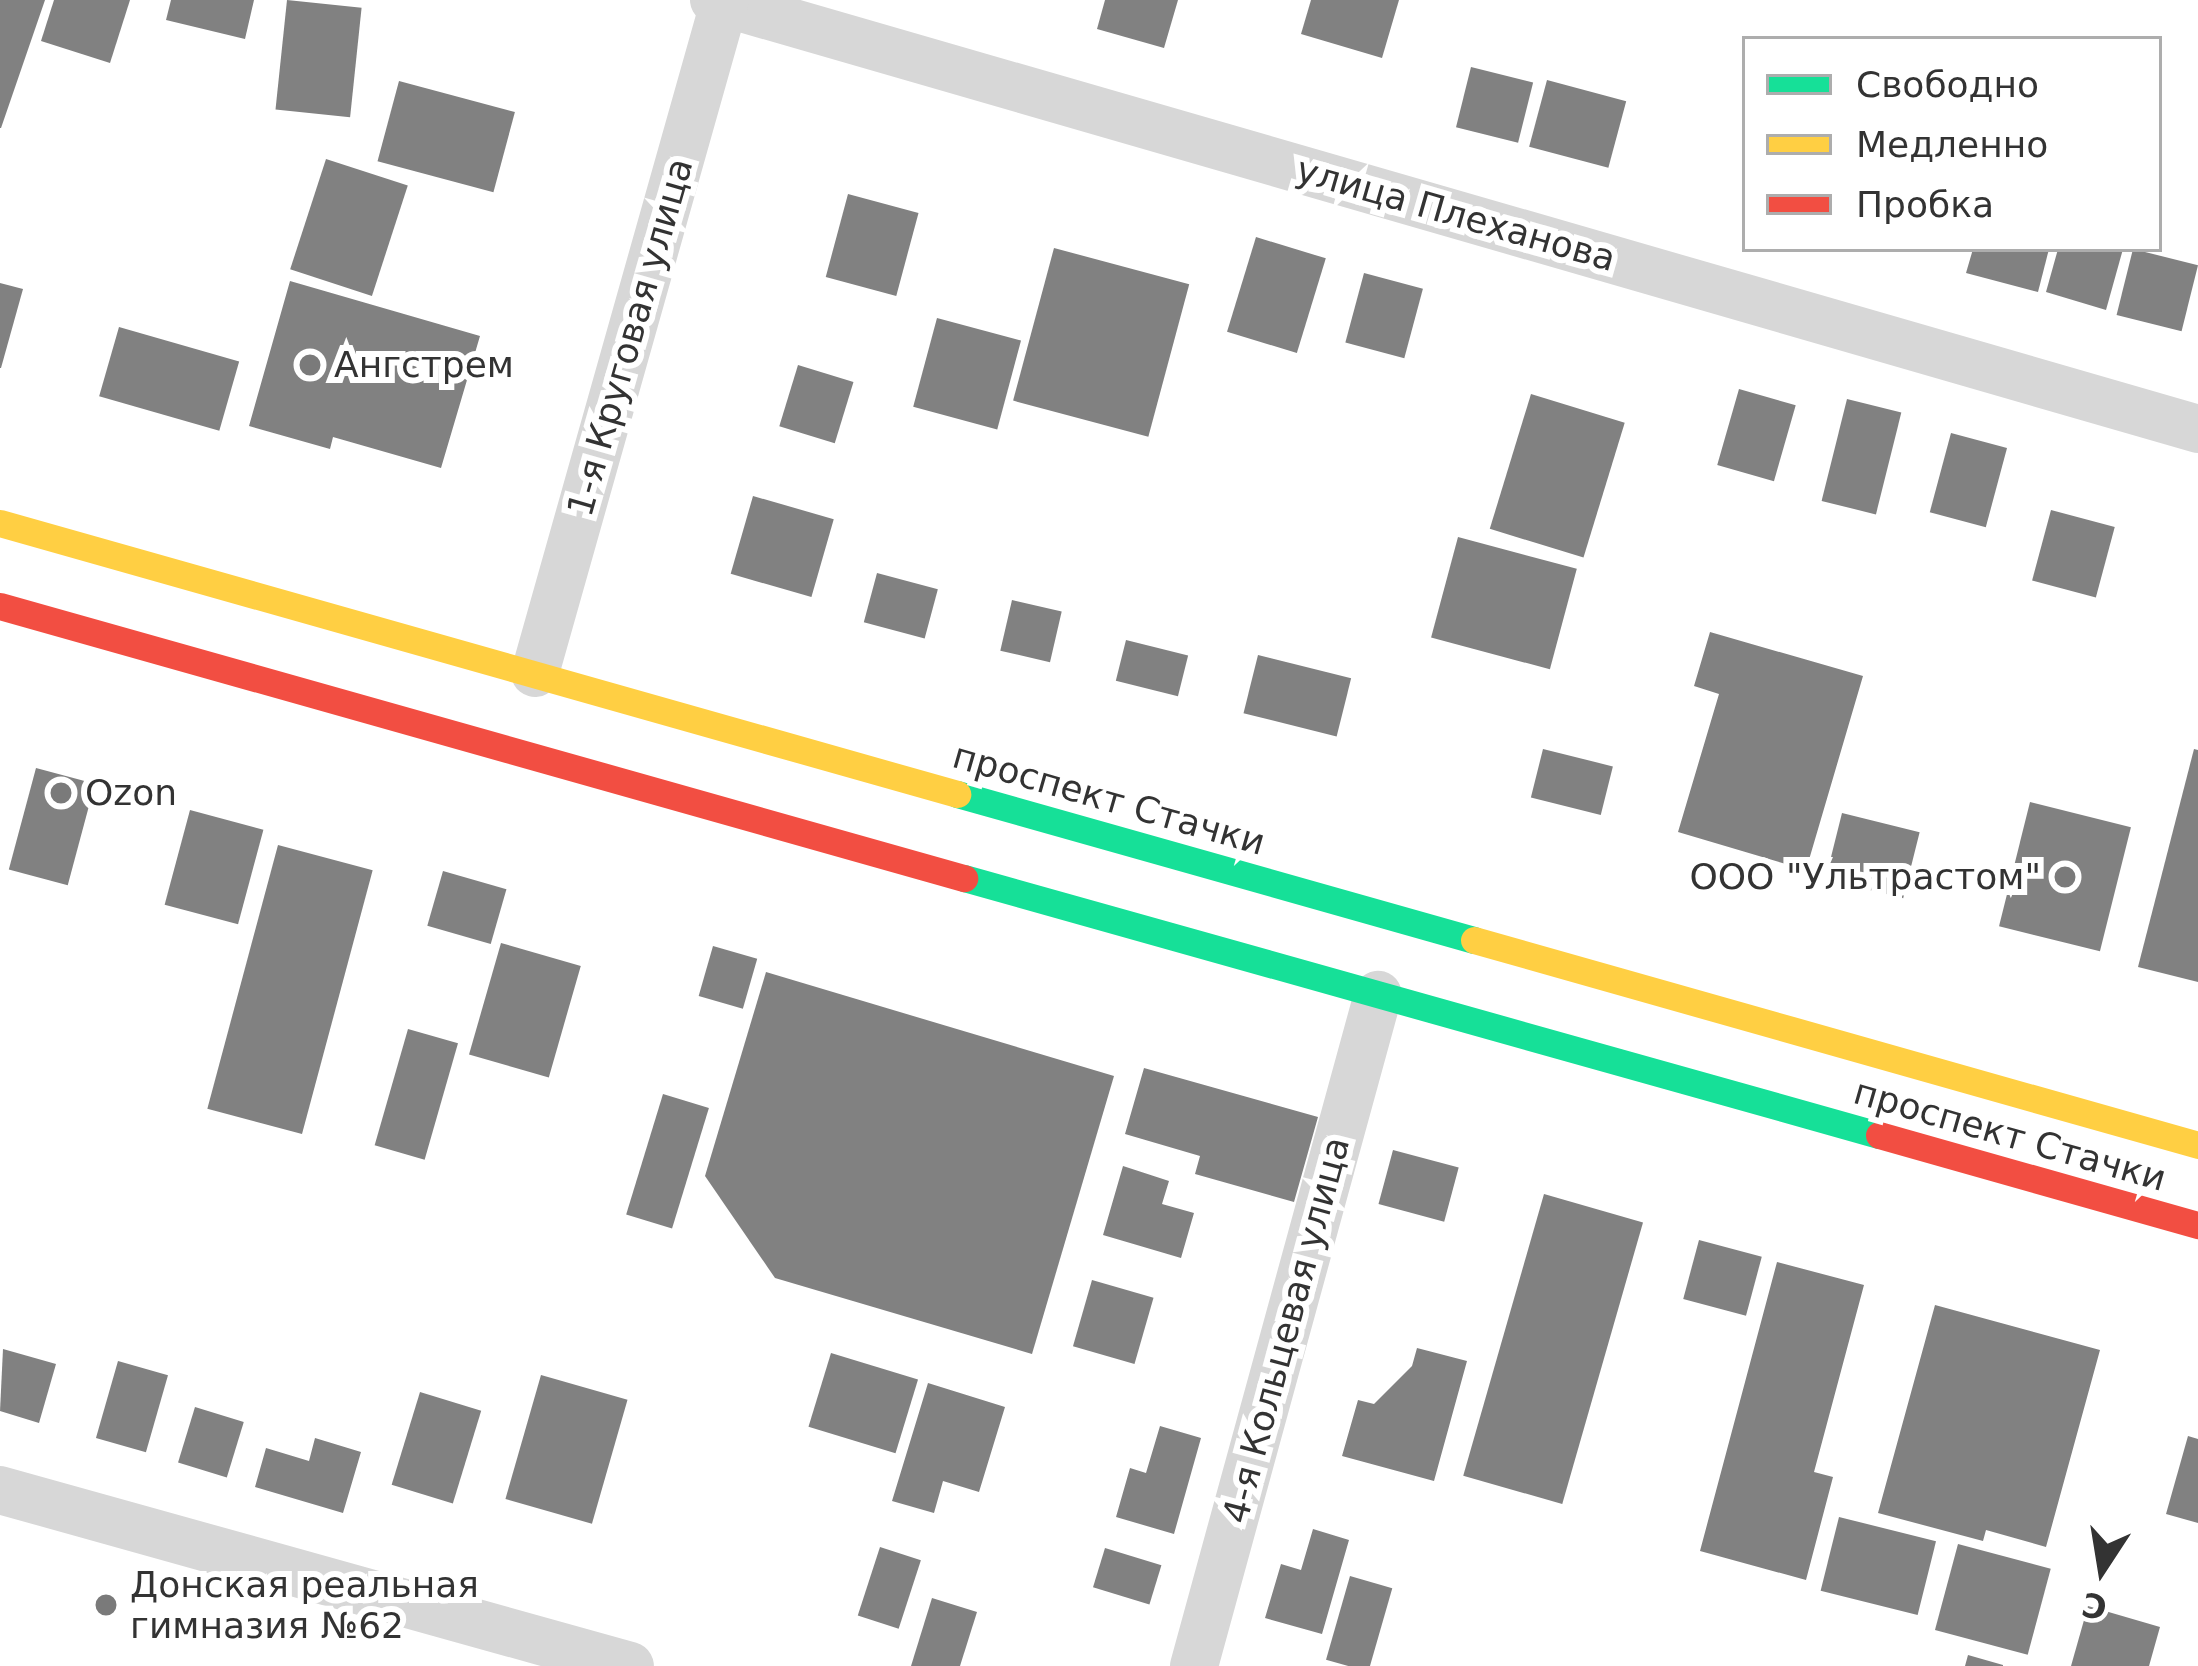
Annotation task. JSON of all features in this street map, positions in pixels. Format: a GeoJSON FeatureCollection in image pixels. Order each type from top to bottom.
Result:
{"type":"FeatureCollection","features":[{"type":"Feature","properties":{"kind":"main road","name":"проспект Стачки"},"geometry":{"type":"LineString","coordinates":[[0,523],[2198,1145]]}},
{"type":"Feature","properties":{"kind":"main road","name":"проспект Стачки"},"geometry":{"type":"LineString","coordinates":[[0,606],[2198,1225]]}},
{"type":"Feature","properties":{"kind":"street","name":"улица Плеханова"},"geometry":{"type":"LineString","coordinates":[[721,1],[2198,429]]}},
{"type":"Feature","properties":{"kind":"street","name":"1-я Круговая улица"},"geometry":{"type":"LineString","coordinates":[[535,673],[721,1]]}},
{"type":"Feature","properties":{"kind":"street","name":"4-я Кольцевая улица"},"geometry":{"type":"LineString","coordinates":[[1194,1666],[1378,994]]}},
{"type":"Feature","properties":{"kind":"street"},"geometry":{"type":"LineString","coordinates":[[0,1490],[630,1666]]}},
{"type":"Feature","properties":{"kind":"building"},"geometry":{"type":"Polygon","coordinates":[[[0,0],[45,0],[1,128],[0,128],[0,0]]]}},
{"type":"Feature","properties":{"kind":"building"},"geometry":{"type":"Polygon","coordinates":[[[54,0],[130,0],[110,63],[41,41],[54,0]]]}},
{"type":"Feature","properties":{"kind":"building"},"geometry":{"type":"Polygon","coordinates":[[[171,0],[254,0],[245,39],[166,20],[171,0]]]}},
{"type":"Feature","properties":{"kind":"building"},"geometry":{"type":"Polygon","coordinates":[[[287,0],[362,8],[350,117],[276,109],[287,0]]]}},
{"type":"Feature","properties":{"kind":"building"},"geometry":{"type":"Polygon","coordinates":[[[1105,0],[1178,0],[1164,48],[1097,29],[1105,0]]]}},
{"type":"Feature","properties":{"kind":"building"},"geometry":{"type":"Polygon","coordinates":[[[1311,0],[1399,0],[1382,58],[1301,34],[1311,0]]]}},
{"type":"Feature","properties":{"kind":"building"},"geometry":{"type":"Polygon","coordinates":[[[1471,67],[1533,82],[1518,143],[1456,127],[1471,67]]]}},
{"type":"Feature","properties":{"kind":"building"},"geometry":{"type":"Polygon","coordinates":[[[1547,80],[1626,101],[1608,168],[1529,147],[1547,80]]]}},
{"type":"Feature","properties":{"kind":"building"},"geometry":{"type":"Polygon","coordinates":[[[399,81],[515,112],[493,192],[378,161],[399,81]]]}},
{"type":"Feature","properties":{"kind":"building"},"geometry":{"type":"Polygon","coordinates":[[[326,159],[408,186],[372,296],[290,269],[326,159]]]}},
{"type":"Feature","properties":{"kind":"building"},"geometry":{"type":"Polygon","coordinates":[[[848,194],[919,213],[896,296],[826,277],[848,194]]]}},
{"type":"Feature","properties":{"kind":"building"},"geometry":{"type":"Polygon","coordinates":[[[1256,237],[1326,258],[1297,353],[1227,332],[1256,237]]]}},
{"type":"Feature","properties":{"kind":"building"},"geometry":{"type":"Polygon","coordinates":[[[1054,248],[1189,284],[1148,437],[1013,401],[1054,248]]]}},
{"type":"Feature","properties":{"kind":"building"},"geometry":{"type":"Polygon","coordinates":[[[1972,252],[2048,252],[2038,292],[1966,273],[1972,252]]]}},
{"type":"Feature","properties":{"kind":"building"},"geometry":{"type":"Polygon","coordinates":[[[2057,252],[2122,252],[2106,310],[2046,292],[2057,252]]]}},
{"type":"Feature","properties":{"kind":"building"},"geometry":{"type":"Polygon","coordinates":[[[2132,252],[2198,265],[2182,331],[2117,315],[2132,252]]]}},
{"type":"Feature","properties":{"kind":"building"},"geometry":{"type":"Polygon","coordinates":[[[1364,273],[1423,289],[1404,358],[1345,343],[1364,273]]]}},
{"type":"Feature","properties":{"kind":"building"},"geometry":{"type":"Polygon","coordinates":[[[290,281],[480,336],[441,468],[333,437],[330,449],[249,426],[290,281]]]}},
{"type":"Feature","properties":{"kind":"building"},"geometry":{"type":"Polygon","coordinates":[[[0,283],[23,289],[1,368],[0,368],[0,283]]]}},
{"type":"Feature","properties":{"kind":"building"},"geometry":{"type":"Polygon","coordinates":[[[937,318],[1021,341],[997,429],[913,407],[937,318]]]}},
{"type":"Feature","properties":{"kind":"building"},"geometry":{"type":"Polygon","coordinates":[[[119,327],[239,361],[219,431],[99,396],[119,327]]]}},
{"type":"Feature","properties":{"kind":"building"},"geometry":{"type":"Polygon","coordinates":[[[798,365],[853,382],[835,443],[779,426],[798,365]]]}},
{"type":"Feature","properties":{"kind":"building"},"geometry":{"type":"Polygon","coordinates":[[[1739,389],[1796,405],[1774,481],[1717,465],[1739,389]]]}},
{"type":"Feature","properties":{"kind":"building"},"geometry":{"type":"Polygon","coordinates":[[[1531,394],[1625,423],[1583,557],[1490,529],[1531,394]]]}},
{"type":"Feature","properties":{"kind":"building"},"geometry":{"type":"Polygon","coordinates":[[[1847,399],[1901,413],[1876,514],[1822,501],[1847,399]]]}},
{"type":"Feature","properties":{"kind":"building"},"geometry":{"type":"Polygon","coordinates":[[[1951,433],[2007,448],[1986,527],[1930,512],[1951,433]]]}},
{"type":"Feature","properties":{"kind":"building"},"geometry":{"type":"Polygon","coordinates":[[[753,496],[834,519],[811,597],[731,574],[753,496]]]}},
{"type":"Feature","properties":{"kind":"building"},"geometry":{"type":"Polygon","coordinates":[[[2051,510],[2115,527],[2096,598],[2032,581],[2051,510]]]}},
{"type":"Feature","properties":{"kind":"building"},"geometry":{"type":"Polygon","coordinates":[[[1458,537],[1577,569],[1550,669],[1431,637],[1458,537]]]}},
{"type":"Feature","properties":{"kind":"building"},"geometry":{"type":"Polygon","coordinates":[[[877,573],[938,589],[925,639],[864,622],[877,573]]]}},
{"type":"Feature","properties":{"kind":"building"},"geometry":{"type":"Polygon","coordinates":[[[1012,600],[1062,611],[1050,662],[1000,651],[1012,600]]]}},
{"type":"Feature","properties":{"kind":"building"},"geometry":{"type":"Polygon","coordinates":[[[1710,632],[1863,676],[1806,870],[1678,832],[1719,694],[1694,686],[1710,632]]]}},
{"type":"Feature","properties":{"kind":"building"},"geometry":{"type":"Polygon","coordinates":[[[1126,640],[1188,655],[1178,696],[1116,681],[1126,640]]]}},
{"type":"Feature","properties":{"kind":"building"},"geometry":{"type":"Polygon","coordinates":[[[1258,655],[1351,678],[1337,736],[1243,713],[1258,655]]]}},
{"type":"Feature","properties":{"kind":"building"},"geometry":{"type":"Polygon","coordinates":[[[1543,749],[1613,766],[1601,815],[1531,798],[1543,749]]]}},
{"type":"Feature","properties":{"kind":"building"},"geometry":{"type":"Polygon","coordinates":[[[2194,749],[2198,750],[2198,982],[2138,967],[2194,749]]]}},
{"type":"Feature","properties":{"kind":"building"},"geometry":{"type":"Polygon","coordinates":[[[36,768],[95,784],[68,885],[9,869],[36,768]]]}},
{"type":"Feature","properties":{"kind":"building","name":"ООО \"Ультрастом\""},"geometry":{"type":"Polygon","coordinates":[[[2030,802],[2131,827],[2100,951],[1999,926],[2030,802]]]}},
{"type":"Feature","properties":{"kind":"building"},"geometry":{"type":"Polygon","coordinates":[[[190,810],[263,830],[238,924],[165,905],[190,810]]]}},
{"type":"Feature","properties":{"kind":"building"},"geometry":{"type":"Polygon","coordinates":[[[1842,813],[1920,832],[1903,898],[1826,879],[1842,813]]]}},
{"type":"Feature","properties":{"kind":"building"},"geometry":{"type":"Polygon","coordinates":[[[278,845],[373,870],[302,1134],[207,1109],[278,845]]]}},
{"type":"Feature","properties":{"kind":"building"},"geometry":{"type":"Polygon","coordinates":[[[443,871],[506,889],[491,944],[427,926],[443,871]]]}},
{"type":"Feature","properties":{"kind":"building"},"geometry":{"type":"Polygon","coordinates":[[[501,943],[581,966],[549,1077],[469,1055],[501,943]]]}},
{"type":"Feature","properties":{"kind":"building"},"geometry":{"type":"Polygon","coordinates":[[[713,946],[757,959],[743,1009],[699,996],[713,946]]]}},
{"type":"Feature","properties":{"kind":"building"},"geometry":{"type":"Polygon","coordinates":[[[766,972],[1114,1076],[1032,1354],[775,1278],[705,1176],[766,972]]]}},
{"type":"Feature","properties":{"kind":"building"},"geometry":{"type":"Polygon","coordinates":[[[408,1029],[458,1043],[425,1160],[375,1145],[408,1029]]]}},
{"type":"Feature","properties":{"kind":"building"},"geometry":{"type":"Polygon","coordinates":[[[1144,1068],[1318,1117],[1294,1202],[1195,1174],[1200,1156],[1125,1134],[1144,1068]]]}},
{"type":"Feature","properties":{"kind":"building"},"geometry":{"type":"Polygon","coordinates":[[[663,1094],[709,1108],[672,1229],[626,1214],[663,1094]]]}},
{"type":"Feature","properties":{"kind":"building"},"geometry":{"type":"Polygon","coordinates":[[[1393,1150],[1459,1168],[1444,1222],[1379,1204],[1393,1150]]]}},
{"type":"Feature","properties":{"kind":"building"},"geometry":{"type":"Polygon","coordinates":[[[1123,1166],[1169,1181],[1162,1204],[1194,1213],[1181,1258],[1103,1235],[1123,1166]]]}},
{"type":"Feature","properties":{"kind":"building"},"geometry":{"type":"Polygon","coordinates":[[[1544,1194],[1643,1222],[1562,1504],[1463,1476],[1544,1194]]]}},
{"type":"Feature","properties":{"kind":"building"},"geometry":{"type":"Polygon","coordinates":[[[1699,1240],[1762,1257],[1746,1316],[1683,1299],[1699,1240]]]}},
{"type":"Feature","properties":{"kind":"building"},"geometry":{"type":"Polygon","coordinates":[[[1777,1262],[1864,1285],[1814,1472],[1833,1477],[1806,1580],[1700,1551],[1777,1262]]]}},
{"type":"Feature","properties":{"kind":"building"},"geometry":{"type":"Polygon","coordinates":[[[1092,1280],[1154,1298],[1135,1364],[1073,1346],[1092,1280]]]}},
{"type":"Feature","properties":{"kind":"building"},"geometry":{"type":"Polygon","coordinates":[[[1935,1305],[2100,1350],[2046,1547],[1986,1530],[1983,1541],[1878,1513],[1935,1305]]]}},
{"type":"Feature","properties":{"kind":"building"},"geometry":{"type":"Polygon","coordinates":[[[1417,1348],[1467,1361],[1434,1481],[1342,1456],[1358,1400],[1374,1404],[1412,1366],[1417,1348]]]}},
{"type":"Feature","properties":{"kind":"building"},"geometry":{"type":"Polygon","coordinates":[[[3,1349],[56,1364],[39,1423],[0,1411],[3,1349]]]}},
{"type":"Feature","properties":{"kind":"building"},"geometry":{"type":"Polygon","coordinates":[[[831,1353],[918,1380],[896,1453],[808,1427],[831,1353]]]}},
{"type":"Feature","properties":{"kind":"building"},"geometry":{"type":"Polygon","coordinates":[[[118,1361],[168,1375],[146,1452],[96,1438],[118,1361]]]}},
{"type":"Feature","properties":{"kind":"building"},"geometry":{"type":"Polygon","coordinates":[[[541,1375],[628,1400],[592,1524],[505,1499],[541,1375]]]}},
{"type":"Feature","properties":{"kind":"building"},"geometry":{"type":"Polygon","coordinates":[[[928,1383],[1005,1407],[979,1492],[943,1481],[934,1513],[892,1501],[928,1383]]]}},
{"type":"Feature","properties":{"kind":"building"},"geometry":{"type":"Polygon","coordinates":[[[420,1392],[481,1411],[453,1503],[392,1485],[420,1392]]]}},
{"type":"Feature","properties":{"kind":"building"},"geometry":{"type":"Polygon","coordinates":[[[195,1407],[244,1422],[227,1477],[178,1462],[195,1407]]]}},
{"type":"Feature","properties":{"kind":"building"},"geometry":{"type":"Polygon","coordinates":[[[1160,1426],[1201,1438],[1174,1534],[1116,1517],[1130,1468],[1146,1473],[1160,1426]]]}},
{"type":"Feature","properties":{"kind":"building"},"geometry":{"type":"Polygon","coordinates":[[[2188,1436],[2198,1439],[2198,1523],[2166,1514],[2188,1436]]]}},
{"type":"Feature","properties":{"kind":"building"},"geometry":{"type":"Polygon","coordinates":[[[315,1438],[361,1452],[343,1513],[255,1487],[266,1448],[309,1461],[315,1438]]]}},
{"type":"Feature","properties":{"kind":"building"},"geometry":{"type":"Polygon","coordinates":[[[1839,1517],[1936,1541],[1918,1615],[1821,1591],[1839,1517]]]}},
{"type":"Feature","properties":{"kind":"building"},"geometry":{"type":"Polygon","coordinates":[[[1313,1529],[1349,1540],[1322,1634],[1265,1618],[1281,1564],[1301,1570],[1313,1529]]]}},
{"type":"Feature","properties":{"kind":"building"},"geometry":{"type":"Polygon","coordinates":[[[1958,1544],[2051,1569],[2028,1655],[1935,1630],[1958,1544]]]}},
{"type":"Feature","properties":{"kind":"building"},"geometry":{"type":"Polygon","coordinates":[[[880,1547],[921,1560],[899,1629],[858,1615],[880,1547]]]}},
{"type":"Feature","properties":{"kind":"building"},"geometry":{"type":"Polygon","coordinates":[[[1105,1548],[1161,1565],[1149,1604],[1093,1587],[1105,1548]]]}},
{"type":"Feature","properties":{"kind":"building"},"geometry":{"type":"Polygon","coordinates":[[[1350,1576],[1392,1588],[1370,1666],[1326,1660],[1350,1576]]]}},
{"type":"Feature","properties":{"kind":"building"},"geometry":{"type":"Polygon","coordinates":[[[932,1598],[977,1612],[960,1666],[911,1666],[932,1598]]]}},
{"type":"Feature","properties":{"kind":"building"},"geometry":{"type":"Polygon","coordinates":[[[2088,1606],[2160,1627],[2149,1666],[2071,1666],[2088,1606]]]}},
{"type":"Feature","properties":{"kind":"building"},"geometry":{"type":"Polygon","coordinates":[[[1968,1655],[2003,1665],[2003,1666],[1965,1666],[1968,1655]]]}},
{"type":"Feature","properties":{"kind":"traffic: fast"},"geometry":{"type":"LineString","coordinates":[[957,794],[1474,940]]}},
{"type":"Feature","properties":{"kind":"traffic: fast"},"geometry":{"type":"LineString","coordinates":[[964,878],[1879,1135]]}},
{"type":"Feature","properties":{"kind":"traffic: slow"},"geometry":{"type":"LineString","coordinates":[[0,523],[957,794]]}},
{"type":"Feature","properties":{"kind":"traffic: slow"},"geometry":{"type":"LineString","coordinates":[[1474,940],[2198,1145]]}},
{"type":"Feature","properties":{"kind":"traffic: jam"},"geometry":{"type":"LineString","coordinates":[[0,606],[964,878]]}},
{"type":"Feature","properties":{"kind":"traffic: jam"},"geometry":{"type":"LineString","coordinates":[[1879,1135],[2198,1225]]}},
{"type":"Feature","properties":{"kind":"place","name":"Ангстрем"},"geometry":{"type":"Point","coordinates":[310,365]}},
{"type":"Feature","properties":{"kind":"place","name":"Ozon"},"geometry":{"type":"Point","coordinates":[61,793]}},
{"type":"Feature","properties":{"kind":"place","name":"ООО \"Ультрастом\""},"geometry":{"type":"Point","coordinates":[2065,877]}},
{"type":"Feature","properties":{"kind":"place","name":"Донская реальная гимназия №62"},"geometry":{"type":"Point","coordinates":[106,1605]}}]}
